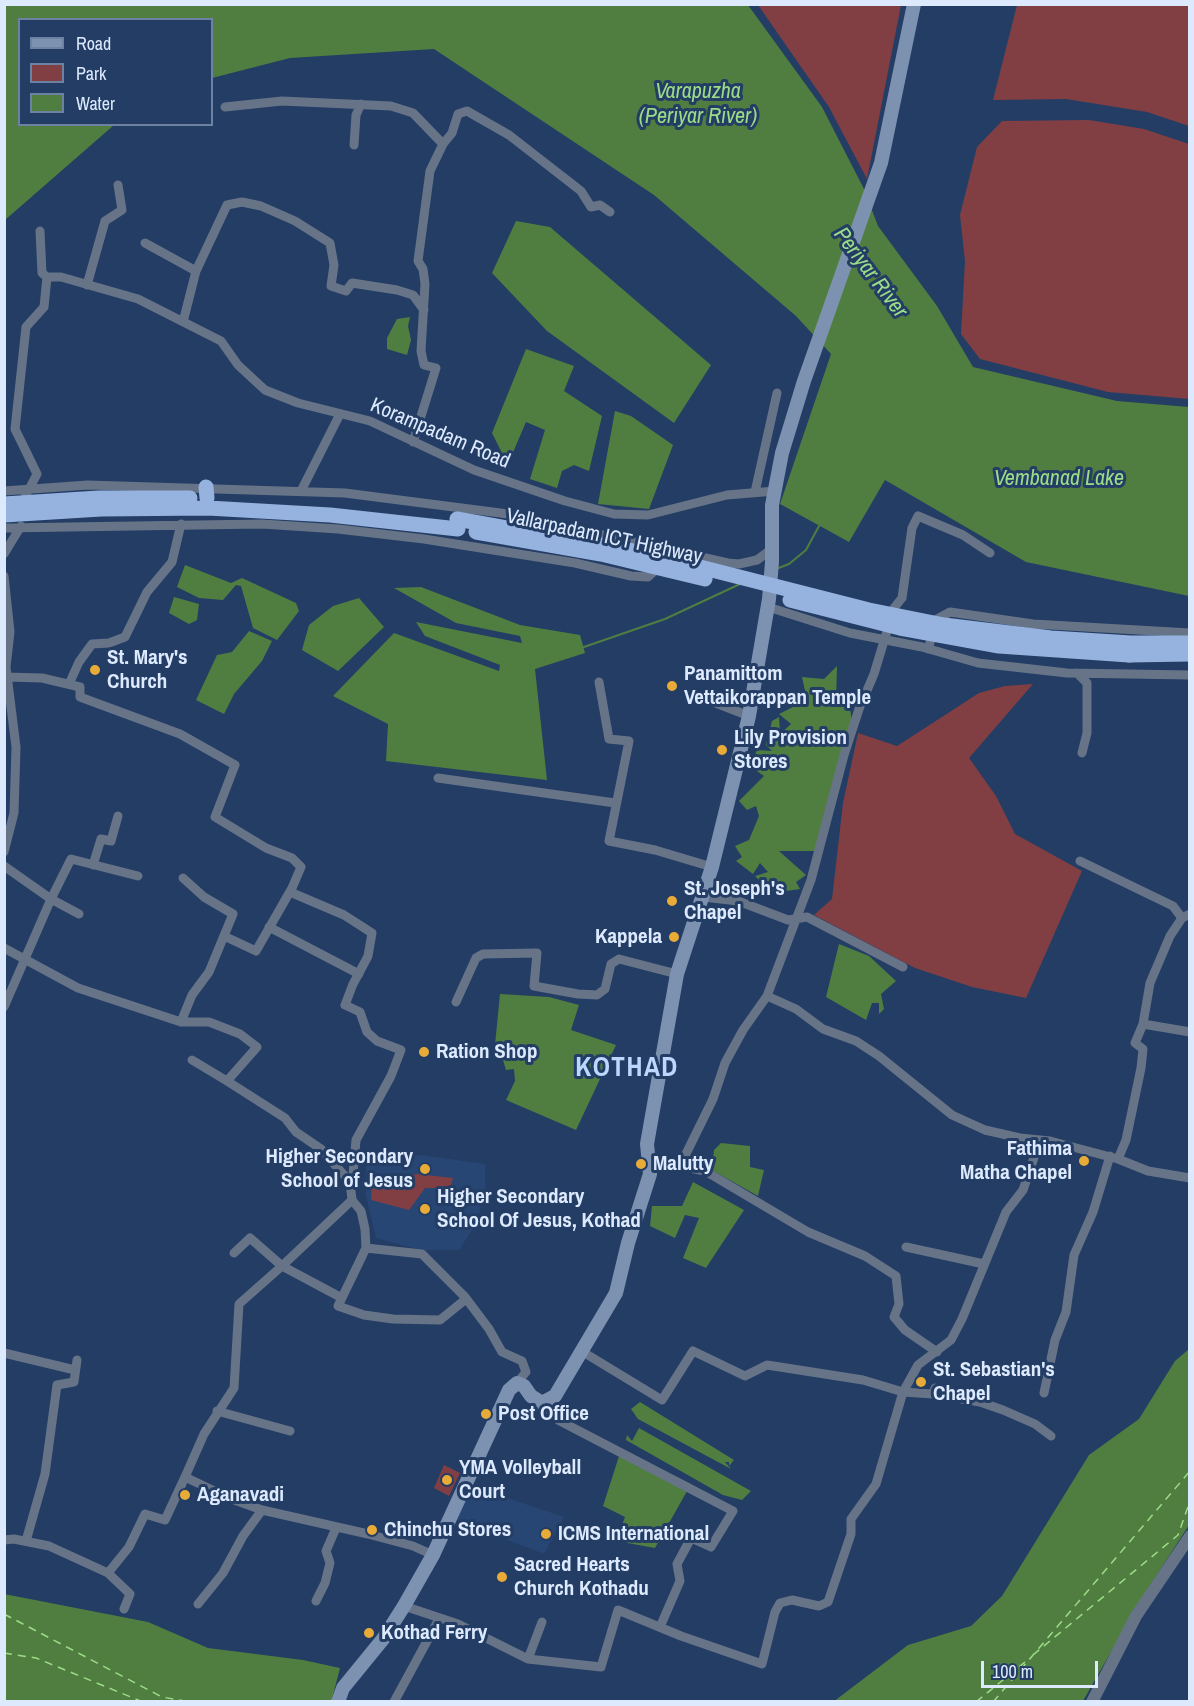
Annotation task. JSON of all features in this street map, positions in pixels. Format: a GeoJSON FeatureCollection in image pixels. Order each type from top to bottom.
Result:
{"type":"FeatureCollection","features":[{"type":"Feature","properties":{"kind":"highway","name":"Vallarpadam ICT Highway"},"geometry":{"type":"LineString","coordinates":[[4,504],[207,493],[327,505],[649,554],[869,610],[944,625],[1051,638],[1131,643],[1190,643]]}},
{"type":"Feature","properties":{"kind":"highway","name":"Vallarpadam ICT Highway"},"geometry":{"type":"LineString","coordinates":[[4,515],[101,509],[186,519],[330,515],[458,524],[601,554],[889,625],[980,643],[1092,655],[1190,654]]}},
{"type":"Feature","properties":{"kind":"main road"},"geometry":{"type":"LineString","coordinates":[[338,1701],[343,1688],[382,1639],[404,1606],[433,1555],[509,1390],[517,1383],[524,1386],[531,1396],[542,1403],[555,1396],[616,1293],[628,1243],[650,1174],[647,1144],[677,974],[688,934],[712,867],[749,716],[768,603],[772,556],[772,505],[782,453],[804,381],[881,163],[914,4]]}},
{"type":"Feature","properties":{"kind":"street"},"geometry":{"type":"LineString","coordinates":[[225,106],[282,101],[390,106],[413,113],[443,144]]}},
{"type":"Feature","properties":{"kind":"street"},"geometry":{"type":"LineString","coordinates":[[354,145],[355,122],[361,105]]}},
{"type":"Feature","properties":{"kind":"street"},"geometry":{"type":"LineString","coordinates":[[413,442],[436,368],[424,365],[421,351],[424,310],[423,268],[418,261],[430,171],[443,144],[452,133],[458,114],[467,111],[509,135],[581,191],[591,207],[600,205],[610,212]]}},
{"type":"Feature","properties":{"kind":"street"},"geometry":{"type":"LineString","coordinates":[[87,285],[105,221],[122,210],[118,185]]}},
{"type":"Feature","properties":{"kind":"street"},"geometry":{"type":"LineString","coordinates":[[183,322],[196,271],[227,205],[242,202],[261,206],[295,221],[330,243],[334,265],[332,286],[346,291],[352,283],[397,290],[413,295],[424,310]]}},
{"type":"Feature","properties":{"kind":"street"},"geometry":{"type":"LineString","coordinates":[[26,495],[37,474],[15,429],[26,327],[44,307],[47,277],[42,273],[40,231]]}},
{"type":"Feature","properties":{"kind":"street"},"geometry":{"type":"LineString","coordinates":[[145,243],[196,271]]}},
{"type":"Feature","properties":{"kind":"street","name":"Korampadam Road"},"geometry":{"type":"LineString","coordinates":[[47,277],[61,277],[138,299],[221,341],[238,365],[265,390],[298,403],[370,422],[474,470],[614,514],[648,515],[727,495],[775,491]]}},
{"type":"Feature","properties":{"kind":"street"},"geometry":{"type":"LineString","coordinates":[[754,492],[777,393]]}},
{"type":"Feature","properties":{"kind":"street"},"geometry":{"type":"LineString","coordinates":[[302,491],[340,414]]}},
{"type":"Feature","properties":{"kind":"street"},"geometry":{"type":"LineString","coordinates":[[4,491],[26,495],[88,484],[207,493],[302,491],[345,493],[476,509],[739,564],[772,556]]}},
{"type":"Feature","properties":{"kind":"street"},"geometry":{"type":"LineString","coordinates":[[680,1166],[713,1100],[725,1063],[743,1030],[767,996],[812,880],[844,755],[894,608],[902,598],[912,528],[918,516],[963,535],[990,553]]}},
{"type":"Feature","properties":{"kind":"street"},"geometry":{"type":"LineString","coordinates":[[4,528],[186,519],[359,531],[575,562],[631,576],[648,577],[662,565],[668,549]]}},
{"type":"Feature","properties":{"kind":"street"},"geometry":{"type":"LineString","coordinates":[[69,684],[92,644],[109,643],[125,637],[147,592],[172,562],[186,519]]}},
{"type":"Feature","properties":{"kind":"street"},"geometry":{"type":"LineString","coordinates":[[4,555],[20,527]]}},
{"type":"Feature","properties":{"kind":"street"},"geometry":{"type":"LineString","coordinates":[[4,576],[10,632],[8,677],[16,747],[14,813],[4,852]]}},
{"type":"Feature","properties":{"kind":"street"},"geometry":{"type":"LineString","coordinates":[[768,603],[808,622],[884,641],[928,649],[978,663],[1077,673],[1130,676],[1190,675]]}},
{"type":"Feature","properties":{"kind":"street"},"geometry":{"type":"LineString","coordinates":[[928,649],[937,620],[950,612],[1033,624],[1190,633]]}},
{"type":"Feature","properties":{"kind":"street"},"geometry":{"type":"LineString","coordinates":[[1077,673],[1087,683],[1087,733],[1082,753]]}},
{"type":"Feature","properties":{"kind":"street"},"geometry":{"type":"LineString","coordinates":[[8,677],[42,678],[80,687],[80,697],[180,734],[234,765],[215,817],[266,848],[291,858],[301,867],[290,892],[256,951],[224,936]]}},
{"type":"Feature","properties":{"kind":"street"},"geometry":{"type":"LineString","coordinates":[[599,682],[609,739],[629,741],[609,841],[655,850],[712,867]]}},
{"type":"Feature","properties":{"kind":"street"},"geometry":{"type":"LineString","coordinates":[[713,702],[749,716]]}},
{"type":"Feature","properties":{"kind":"street"},"geometry":{"type":"LineString","coordinates":[[438,778],[615,803]]}},
{"type":"Feature","properties":{"kind":"street"},"geometry":{"type":"LineString","coordinates":[[93,865],[101,839],[111,841],[118,816]]}},
{"type":"Feature","properties":{"kind":"street"},"geometry":{"type":"LineString","coordinates":[[4,1006],[70,859],[138,876]]}},
{"type":"Feature","properties":{"kind":"street"},"geometry":{"type":"LineString","coordinates":[[1044,1393],[1055,1340],[1066,1312],[1074,1255],[1114,1157],[1126,1140],[1143,1049],[1135,1043],[1143,1024],[1150,983],[1170,936],[1186,916],[1173,906],[1080,861]]}},
{"type":"Feature","properties":{"kind":"street"},"geometry":{"type":"LineString","coordinates":[[4,866],[51,899],[79,914]]}},
{"type":"Feature","properties":{"kind":"street"},"geometry":{"type":"LineString","coordinates":[[181,1022],[192,995],[209,972],[233,914],[204,897],[183,878]]}},
{"type":"Feature","properties":{"kind":"street"},"geometry":{"type":"LineString","coordinates":[[290,892],[344,915],[372,933],[368,956],[345,1005],[360,1012],[367,1032],[376,1041],[401,1050],[391,1076],[356,1140],[352,1200],[361,1211],[366,1248],[338,1306],[364,1315],[393,1319],[440,1320],[466,1299]]}},
{"type":"Feature","properties":{"kind":"street"},"geometry":{"type":"LineString","coordinates":[[703,897],[738,901],[788,920],[807,917],[903,967]]}},
{"type":"Feature","properties":{"kind":"street"},"geometry":{"type":"LineString","coordinates":[[269,927],[358,974]]}},
{"type":"Feature","properties":{"kind":"street"},"geometry":{"type":"LineString","coordinates":[[4,948],[25,962],[78,988],[181,1022],[209,1022],[240,1034],[257,1047],[227,1081]]}},
{"type":"Feature","properties":{"kind":"street"},"geometry":{"type":"LineString","coordinates":[[456,1002],[476,958],[483,954],[537,953],[534,987],[578,994],[597,995],[605,989],[611,964],[619,959],[677,974]]}},
{"type":"Feature","properties":{"kind":"street"},"geometry":{"type":"LineString","coordinates":[[767,996],[796,1009],[823,1029],[864,1046],[952,1115],[985,1130],[1114,1157],[1148,1172],[1190,1178]]}},
{"type":"Feature","properties":{"kind":"street"},"geometry":{"type":"LineString","coordinates":[[1143,1024],[1190,1032]]}},
{"type":"Feature","properties":{"kind":"street"},"geometry":{"type":"LineString","coordinates":[[192,1060],[285,1118],[296,1132],[321,1149],[352,1186]]}},
{"type":"Feature","properties":{"kind":"street"},"geometry":{"type":"LineString","coordinates":[[404,1606],[458,1624],[528,1659],[601,1667],[618,1610],[762,1664],[780,1603],[792,1600],[819,1606],[828,1602],[850,1534],[851,1519],[876,1484],[903,1392],[918,1365],[951,1340],[962,1319],[1005,1212],[1023,1190],[1040,1140]]}},
{"type":"Feature","properties":{"kind":"street"},"geometry":{"type":"LineString","coordinates":[[649,1160],[705,1171],[808,1233],[865,1256],[896,1276],[899,1304],[894,1317],[905,1330],[937,1352]]}},
{"type":"Feature","properties":{"kind":"street"},"geometry":{"type":"LineString","coordinates":[[108,1573],[129,1547],[145,1514],[165,1520],[217,1411],[234,1388],[239,1304],[352,1200]]}},
{"type":"Feature","properties":{"kind":"street"},"geometry":{"type":"LineString","coordinates":[[234,1253],[250,1238],[282,1266],[342,1298]]}},
{"type":"Feature","properties":{"kind":"street"},"geometry":{"type":"LineString","coordinates":[[906,1246],[984,1264]]}},
{"type":"Feature","properties":{"kind":"street"},"geometry":{"type":"LineString","coordinates":[[366,1248],[422,1254],[466,1299],[489,1329],[502,1352],[522,1360],[526,1372],[517,1383]]}},
{"type":"Feature","properties":{"kind":"street"},"geometry":{"type":"LineString","coordinates":[[583,1352],[662,1400],[693,1352],[745,1376],[767,1365],[807,1374],[863,1380],[903,1392],[933,1394],[936,1388],[962,1399],[1003,1410],[1035,1424],[1051,1436]]}},
{"type":"Feature","properties":{"kind":"street"},"geometry":{"type":"LineString","coordinates":[[4,1353],[75,1370]]}},
{"type":"Feature","properties":{"kind":"street"},"geometry":{"type":"LineString","coordinates":[[26,1541],[45,1474],[57,1385],[74,1382],[76,1360]]}},
{"type":"Feature","properties":{"kind":"street"},"geometry":{"type":"LineString","coordinates":[[542,1403],[558,1420],[733,1511],[711,1547],[691,1538],[677,1564],[680,1581],[660,1627]]}},
{"type":"Feature","properties":{"kind":"street"},"geometry":{"type":"LineString","coordinates":[[217,1411],[290,1431]]}},
{"type":"Feature","properties":{"kind":"street"},"geometry":{"type":"LineString","coordinates":[[185,1477],[261,1510],[413,1546],[433,1555]]}},
{"type":"Feature","properties":{"kind":"street"},"geometry":{"type":"LineString","coordinates":[[198,1604],[223,1573],[243,1536],[261,1510]]}},
{"type":"Feature","properties":{"kind":"street"},"geometry":{"type":"LineString","coordinates":[[316,1601],[325,1583],[330,1563],[326,1551],[336,1528]]}},
{"type":"Feature","properties":{"kind":"street"},"geometry":{"type":"LineString","coordinates":[[1092,1701],[1136,1616],[1190,1536]]}},
{"type":"Feature","properties":{"kind":"street"},"geometry":{"type":"LineString","coordinates":[[4,1540],[26,1541],[49,1546],[108,1573],[130,1594],[124,1609]]}},
{"type":"Feature","properties":{"kind":"street"},"geometry":{"type":"LineString","coordinates":[[394,1701],[439,1619]]}},
{"type":"Feature","properties":{"kind":"street"},"geometry":{"type":"LineString","coordinates":[[528,1659],[542,1622]]}},
{"type":"Feature","properties":{"kind":"shaded area","name":"Higher Secondary School Of Jesus, Kothad"},"geometry":{"type":"Polygon","coordinates":[[[421,1155],[485,1164],[485,1193],[476,1224],[459,1250],[420,1250],[376,1238],[366,1196],[366,1164],[421,1155]]]}},
{"type":"Feature","properties":{"kind":"shaded area"},"geometry":{"type":"Polygon","coordinates":[[[469,1485],[564,1517],[544,1554],[456,1520],[469,1485]]]}},
{"type":"Feature","properties":{"kind":"green space"},"geometry":{"type":"Polygon","coordinates":[[[758,5],[901,5],[867,179],[829,107],[758,5]]]}},
{"type":"Feature","properties":{"kind":"green space"},"geometry":{"type":"Polygon","coordinates":[[[1017,5],[1189,5],[1189,126],[1147,112],[1066,99],[993,100],[1017,5]]]}},
{"type":"Feature","properties":{"kind":"green space"},"geometry":{"type":"Polygon","coordinates":[[[1089,120],[1144,129],[1189,144],[1189,399],[1108,392],[980,359],[961,334],[965,261],[960,215],[977,147],[1002,121],[1089,120]]]}},
{"type":"Feature","properties":{"kind":"green space"},"geometry":{"type":"Polygon","coordinates":[[[1033,684],[969,758],[996,796],[1015,834],[1082,871],[1026,998],[972,987],[915,968],[814,915],[832,899],[843,803],[858,733],[897,746],[979,693],[1005,686],[1033,684]]]}},
{"type":"Feature","properties":{"kind":"green space"},"geometry":{"type":"Polygon","coordinates":[[[417,1174],[453,1178],[450,1188],[425,1188],[409,1210],[371,1200],[372,1182],[417,1174]]]}},
{"type":"Feature","properties":{"kind":"green space","name":"YMA Volleyball Court"},"geometry":{"type":"Polygon","coordinates":[[[444,1465],[460,1473],[449,1496],[434,1488],[444,1465]]]}},
{"type":"Feature","properties":{"kind":"water"},"geometry":{"type":"Polygon","coordinates":[[[5,5],[748,5],[822,107],[864,189],[878,226],[937,306],[973,367],[1117,401],[1189,407],[1189,596],[1026,562],[885,480],[849,542],[780,504],[831,354],[796,316],[654,195],[434,49],[290,58],[213,78],[213,18],[18,18],[18,126],[113,126],[5,220],[5,5]]]}},
{"type":"Feature","properties":{"kind":"water"},"geometry":{"type":"Polygon","coordinates":[[[516,221],[550,227],[711,365],[674,423],[547,331],[492,273],[516,221]]]}},
{"type":"Feature","properties":{"kind":"water"},"geometry":{"type":"Polygon","coordinates":[[[410,317],[408,326],[411,340],[407,355],[387,349],[387,338],[397,319],[410,317]]]}},
{"type":"Feature","properties":{"kind":"water"},"geometry":{"type":"Polygon","coordinates":[[[526,349],[574,366],[564,391],[602,416],[589,471],[574,465],[562,471],[557,488],[530,479],[545,430],[526,422],[511,457],[503,455],[492,433],[526,349]]]}},
{"type":"Feature","properties":{"kind":"water"},"geometry":{"type":"Polygon","coordinates":[[[615,411],[631,416],[673,445],[649,509],[598,504],[615,411]]]}},
{"type":"Feature","properties":{"kind":"water"},"geometry":{"type":"Polygon","coordinates":[[[185,565],[231,583],[242,578],[296,603],[299,611],[277,640],[253,628],[241,586],[236,585],[223,600],[199,598],[177,587],[185,565]]]}},
{"type":"Feature","properties":{"kind":"water"},"geometry":{"type":"Polygon","coordinates":[[[421,587],[520,625],[580,635],[585,653],[535,669],[547,780],[386,761],[388,724],[333,696],[394,633],[499,671],[500,665],[425,636],[416,622],[522,643],[520,636],[456,623],[394,588],[421,587]]]}},
{"type":"Feature","properties":{"kind":"water"},"geometry":{"type":"Polygon","coordinates":[[[174,597],[199,604],[197,620],[189,624],[169,613],[174,597]]]}},
{"type":"Feature","properties":{"kind":"water"},"geometry":{"type":"Polygon","coordinates":[[[359,598],[384,627],[338,671],[302,650],[309,625],[333,606],[359,598]]]}},
{"type":"Feature","properties":{"kind":"water"},"geometry":{"type":"Polygon","coordinates":[[[249,631],[272,641],[262,661],[234,694],[224,714],[196,700],[217,655],[232,652],[249,631]]]}},
{"type":"Feature","properties":{"kind":"water"},"geometry":{"type":"Polygon","coordinates":[[[837,666],[836,703],[850,707],[852,723],[815,851],[779,851],[806,875],[796,882],[800,889],[772,893],[755,876],[768,872],[760,863],[753,874],[736,861],[742,857],[735,846],[749,840],[759,816],[756,806],[747,810],[739,801],[764,776],[751,767],[757,750],[772,751],[766,745],[772,721],[779,717],[780,734],[791,724],[779,714],[807,700],[802,677],[824,679],[837,666]]]}},
{"type":"Feature","properties":{"kind":"water"},"geometry":{"type":"Polygon","coordinates":[[[839,944],[869,956],[896,981],[881,994],[884,1009],[879,1014],[879,1003],[872,1003],[866,1020],[826,997],[839,944]]]}},
{"type":"Feature","properties":{"kind":"water"},"geometry":{"type":"Polygon","coordinates":[[[500,994],[549,997],[579,1005],[571,1030],[616,1045],[576,1130],[506,1100],[515,1081],[514,1069],[506,1070],[503,1060],[494,1055],[500,994]]]}},
{"type":"Feature","properties":{"kind":"water"},"geometry":{"type":"Polygon","coordinates":[[[721,1143],[750,1146],[750,1167],[764,1170],[758,1196],[701,1164],[709,1157],[713,1159],[714,1150],[721,1143]]]}},
{"type":"Feature","properties":{"kind":"water"},"geometry":{"type":"Polygon","coordinates":[[[693,1182],[744,1210],[706,1268],[683,1258],[699,1218],[685,1215],[675,1238],[650,1226],[652,1206],[682,1206],[693,1182]]]}},
{"type":"Feature","properties":{"kind":"water"},"geometry":{"type":"Polygon","coordinates":[[[1189,1349],[1189,1525],[1140,1601],[1083,1701],[833,1702],[908,1645],[971,1626],[1002,1596],[1089,1455],[1139,1419],[1175,1361],[1189,1349]]]}},
{"type":"Feature","properties":{"kind":"water"},"geometry":{"type":"Polygon","coordinates":[[[640,1402],[734,1460],[729,1466],[729,1462],[725,1462],[731,1469],[638,1419],[631,1409],[640,1402]]]}},
{"type":"Feature","properties":{"kind":"water"},"geometry":{"type":"Polygon","coordinates":[[[639,1428],[751,1491],[742,1500],[723,1495],[626,1440],[627,1435],[632,1441],[639,1428]]]}},
{"type":"Feature","properties":{"kind":"water"},"geometry":{"type":"Polygon","coordinates":[[[621,1450],[691,1484],[655,1548],[616,1541],[625,1517],[603,1506],[621,1450]]]}},
{"type":"Feature","properties":{"kind":"water"},"geometry":{"type":"Polygon","coordinates":[[[4,1594],[148,1622],[208,1648],[303,1660],[340,1668],[332,1699],[337,1701],[5,1701],[4,1594]]]}},
{"type":"Feature","properties":{"kind":"waterway"},"geometry":{"type":"LineString","coordinates":[[776,569],[789,564],[806,550],[819,526]]}},
{"type":"Feature","properties":{"kind":"waterway"},"geometry":{"type":"LineString","coordinates":[[581,648],[665,619],[740,584]]}},
{"type":"Feature","properties":{"kind":"ferry route"},"geometry":{"type":"LineString","coordinates":[[993,1702],[1190,1471]]}},
{"type":"Feature","properties":{"kind":"ferry route"},"geometry":{"type":"LineString","coordinates":[[1033,1655],[1178,1535],[1190,1501]]}},
{"type":"Feature","properties":{"kind":"ferry route"},"geometry":{"type":"LineString","coordinates":[[4,1614],[162,1697],[190,1702]]}},
{"type":"Feature","properties":{"kind":"ferry route"},"geometry":{"type":"LineString","coordinates":[[4,1653],[36,1658],[143,1702]]}},
{"type":"Feature","properties":{"kind":"ferry route"},"geometry":{"type":"LineString","coordinates":[[976,1702],[1025,1662]]}},
{"type":"Feature","properties":{"kind":"place","name":"St. Mary's Church"},"geometry":{"type":"Point","coordinates":[95,670]}},
{"type":"Feature","properties":{"kind":"place","name":"Panamittom Vettaikorappan Temple"},"geometry":{"type":"Point","coordinates":[672,686]}},
{"type":"Feature","properties":{"kind":"place","name":"Lily Provision Stores"},"geometry":{"type":"Point","coordinates":[722,750]}},
{"type":"Feature","properties":{"kind":"place","name":"St. Joseph's Chapel"},"geometry":{"type":"Point","coordinates":[672,901]}},
{"type":"Feature","properties":{"kind":"place","name":"Kappela"},"geometry":{"type":"Point","coordinates":[674,937]}},
{"type":"Feature","properties":{"kind":"place","name":"Ration Shop"},"geometry":{"type":"Point","coordinates":[424,1052]}},
{"type":"Feature","properties":{"kind":"place","name":"Fathima Matha Chapel"},"geometry":{"type":"Point","coordinates":[1084,1161]}},
{"type":"Feature","properties":{"kind":"place","name":"Malutty"},"geometry":{"type":"Point","coordinates":[641,1164]}},
{"type":"Feature","properties":{"kind":"place","name":"Higher Secondary School of Jesus"},"geometry":{"type":"Point","coordinates":[425,1169]}},
{"type":"Feature","properties":{"kind":"place","name":"Higher Secondary School Of Jesus, Kothad"},"geometry":{"type":"Point","coordinates":[425,1209]}},
{"type":"Feature","properties":{"kind":"place","name":"St. Sebastian's Chapel"},"geometry":{"type":"Point","coordinates":[921,1382]}},
{"type":"Feature","properties":{"kind":"place","name":"Post Office"},"geometry":{"type":"Point","coordinates":[486,1414]}},
{"type":"Feature","properties":{"kind":"place","name":"YMA Volleyball Court"},"geometry":{"type":"Point","coordinates":[447,1480]}},
{"type":"Feature","properties":{"kind":"place","name":"Aganavadi"},"geometry":{"type":"Point","coordinates":[185,1495]}},
{"type":"Feature","properties":{"kind":"place","name":"Chinchu Stores"},"geometry":{"type":"Point","coordinates":[372,1530]}},
{"type":"Feature","properties":{"kind":"place","name":"ICMS International"},"geometry":{"type":"Point","coordinates":[546,1534]}},
{"type":"Feature","properties":{"kind":"place","name":"Sacred Hearts Church Kothadu"},"geometry":{"type":"Point","coordinates":[502,1577]}},
{"type":"Feature","properties":{"kind":"place","name":"Kothad Ferry"},"geometry":{"type":"Point","coordinates":[369,1633]}},
{"type":"Feature","properties":{"kind":"district","name":"KOTHAD"},"geometry":{"type":"Point","coordinates":[627,1069]}},
{"type":"Feature","properties":{"kind":"water label","name":"Varapuzha (Periyar River)"},"geometry":{"type":"Point","coordinates":[698,104]}},
{"type":"Feature","properties":{"kind":"water label","name":"Periyar River"},"geometry":{"type":"Point","coordinates":[870,273]}},
{"type":"Feature","properties":{"kind":"water label","name":"Vembanad Lake"},"geometry":{"type":"Point","coordinates":[1059,479]}}]}
